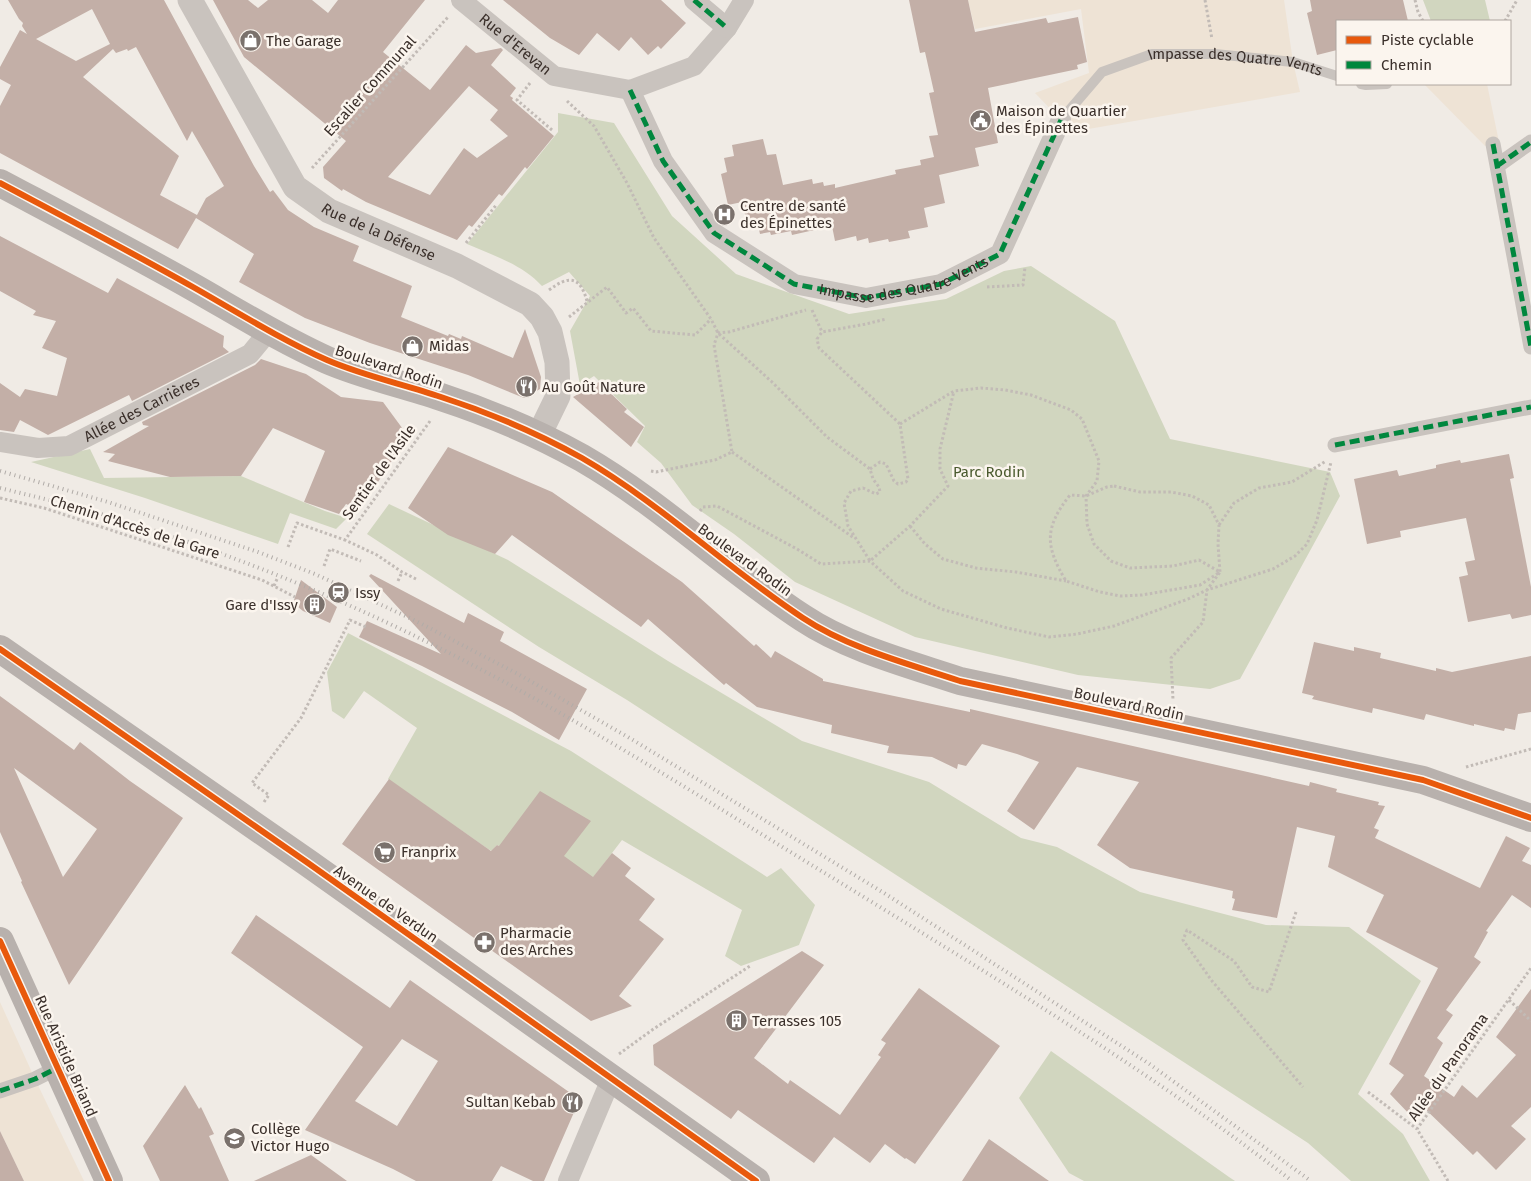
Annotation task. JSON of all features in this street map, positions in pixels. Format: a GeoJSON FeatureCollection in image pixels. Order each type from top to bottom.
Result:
{"type":"FeatureCollection","features":[{"type":"Feature","properties":{"kind":"main road","name":"Boulevard Rodin"},"geometry":{"type":"LineString","coordinates":[[0,183],[137,255],[269,331],[325,359],[357,373],[441,397],[539,435],[622,482],[683,530],[804,619],[852,643],[960,681],[1423,780],[1531,818]]}},
{"type":"Feature","properties":{"kind":"main road","name":"Avenue de Verdun"},"geometry":{"type":"LineString","coordinates":[[0,649],[316,869],[756,1181]]}},
{"type":"Feature","properties":{"kind":"main road","name":"Rue Aristide Briand"},"geometry":{"type":"LineString","coordinates":[[0,941],[109,1181]]}},
{"type":"Feature","properties":{"kind":"street","name":"Rue de la Défense"},"geometry":{"type":"LineString","coordinates":[[190,0],[295,187],[329,211],[450,264],[530,304],[542,316],[550,332],[557,362],[558,396],[539,435]]}},
{"type":"Feature","properties":{"kind":"street","name":"Rue d'Erevan"},"geometry":{"type":"LineString","coordinates":[[462,0],[549,71],[630,90]]}},
{"type":"Feature","properties":{"kind":"street"},"geometry":{"type":"LineString","coordinates":[[694,0],[727,28]]}},
{"type":"Feature","properties":{"kind":"street"},"geometry":{"type":"LineString","coordinates":[[630,90],[694,66],[727,28],[744,0]]}},
{"type":"Feature","properties":{"kind":"street","name":"Impasse des Quatre Vents"},"geometry":{"type":"LineString","coordinates":[[630,90],[663,161],[714,233],[794,284],[866,298],[941,284],[1000,254],[1061,120]]}},
{"type":"Feature","properties":{"kind":"street"},"geometry":{"type":"LineString","coordinates":[[1497,166],[1531,142]]}},
{"type":"Feature","properties":{"kind":"street"},"geometry":{"type":"LineString","coordinates":[[1493,144],[1531,347]]}},
{"type":"Feature","properties":{"kind":"street","name":"Allée des Carrières"},"geometry":{"type":"LineString","coordinates":[[0,442],[38,448],[69,446],[250,354],[269,331]]}},
{"type":"Feature","properties":{"kind":"street"},"geometry":{"type":"LineString","coordinates":[[1335,445],[1531,407]]}},
{"type":"Feature","properties":{"kind":"street"},"geometry":{"type":"LineString","coordinates":[[0,1091],[35,1079],[58,1068]]}},
{"type":"Feature","properties":{"kind":"street"},"geometry":{"type":"LineString","coordinates":[[568,1181],[606,1076]]}},
{"type":"Feature","properties":{"kind":"lane","name":"Impasse des Quatre Vents"},"geometry":{"type":"LineString","coordinates":[[1061,120],[1102,72],[1152,54],[1215,54],[1293,62],[1336,76]]}},
{"type":"Feature","properties":{"kind":"path"},"geometry":{"type":"LineString","coordinates":[[1204,0],[1215,54]]}},
{"type":"Feature","properties":{"kind":"path"},"geometry":{"type":"LineString","coordinates":[[1415,0],[1422,20]]}},
{"type":"Feature","properties":{"kind":"path"},"geometry":{"type":"LineString","coordinates":[[1506,20],[1517,0]]}},
{"type":"Feature","properties":{"kind":"path"},"geometry":{"type":"LineString","coordinates":[[552,130],[518,100],[549,71],[564,98],[594,126],[627,183],[654,238],[711,319],[718,333],[772,382],[827,437],[870,469],[880,492],[876,494],[863,488],[851,491],[844,503],[848,526],[870,561],[903,591],[941,609],[1007,628],[1049,637],[1077,634],[1114,626],[1188,599],[1207,590],[1273,569],[1295,556],[1307,544],[1317,520],[1332,458],[1292,482],[1259,488],[1234,503],[1219,525]]}},
{"type":"Feature","properties":{"kind":"path"},"geometry":{"type":"LineString","coordinates":[[450,264],[497,204]]}},
{"type":"Feature","properties":{"kind":"path"},"geometry":{"type":"LineString","coordinates":[[984,288],[1023,285],[1025,267]]}},
{"type":"Feature","properties":{"kind":"path"},"geometry":{"type":"LineString","coordinates":[[530,304],[558,283],[569,279],[579,283],[588,302],[607,287],[626,313],[633,308],[651,331],[695,335],[711,319]]}},
{"type":"Feature","properties":{"kind":"path"},"geometry":{"type":"LineString","coordinates":[[811,309],[822,332]]}},
{"type":"Feature","properties":{"kind":"path"},"geometry":{"type":"LineString","coordinates":[[718,333],[729,332],[798,312]]}},
{"type":"Feature","properties":{"kind":"path"},"geometry":{"type":"LineString","coordinates":[[870,469],[880,462],[886,464],[894,482],[898,484],[906,482],[908,478],[900,424],[819,348],[817,339],[822,332],[890,318]]}},
{"type":"Feature","properties":{"kind":"path"},"geometry":{"type":"LineString","coordinates":[[718,333],[714,345],[732,452],[857,540]]}},
{"type":"Feature","properties":{"kind":"path"},"geometry":{"type":"LineString","coordinates":[[900,424],[954,391],[981,388],[1031,395],[1071,410],[1082,419],[1099,461],[1097,481],[1086,496],[1088,524],[1094,544],[1111,561],[1130,568],[1173,566],[1198,560],[1220,572]]}},
{"type":"Feature","properties":{"kind":"path"},"geometry":{"type":"LineString","coordinates":[[683,530],[704,507],[717,506],[797,548],[821,564],[870,561],[910,526],[948,486],[940,469],[940,449],[954,391]]}},
{"type":"Feature","properties":{"kind":"path"},"geometry":{"type":"LineString","coordinates":[[622,482],[634,469],[656,472],[715,460],[732,452]]}},
{"type":"Feature","properties":{"kind":"path"},"geometry":{"type":"LineString","coordinates":[[1066,581],[1052,552],[1050,532],[1057,511],[1070,495],[1086,496],[1114,486],[1140,492],[1178,493],[1192,496],[1209,505],[1219,525],[1220,572],[1207,590],[1202,622],[1171,658],[1174,726]]}},
{"type":"Feature","properties":{"kind":"path"},"geometry":{"type":"LineString","coordinates":[[288,546],[298,523],[345,540]]}},
{"type":"Feature","properties":{"kind":"path"},"geometry":{"type":"LineString","coordinates":[[910,526],[925,544],[943,559],[976,568],[1016,572],[1066,581],[1120,596],[1142,595],[1200,586],[1220,572]]}},
{"type":"Feature","properties":{"kind":"path"},"geometry":{"type":"LineString","coordinates":[[324,566],[330,549],[361,561]]}},
{"type":"Feature","properties":{"kind":"path"},"geometry":{"type":"LineString","coordinates":[[398,580],[402,572]]}},
{"type":"Feature","properties":{"kind":"path"},"geometry":{"type":"LineString","coordinates":[[274,586],[276,579]]}},
{"type":"Feature","properties":{"kind":"path"},"geometry":{"type":"LineString","coordinates":[[258,776],[301,718],[350,620],[366,627]]}},
{"type":"Feature","properties":{"kind":"path"},"geometry":{"type":"LineString","coordinates":[[1423,780],[1531,750]]}},
{"type":"Feature","properties":{"kind":"path"},"geometry":{"type":"LineString","coordinates":[[1296,912],[1268,992],[1252,987],[1234,961],[1187,930],[1183,940],[1212,981],[1304,1087]]}},
{"type":"Feature","properties":{"kind":"path"},"geometry":{"type":"LineString","coordinates":[[606,1076],[622,1051],[750,966]]}},
{"type":"Feature","properties":{"kind":"path"},"geometry":{"type":"LineString","coordinates":[[1509,1000],[1531,1021]]}},
{"type":"Feature","properties":{"kind":"path"},"geometry":{"type":"LineString","coordinates":[[1368,1092],[1417,1130]]}},
{"type":"Feature","properties":{"kind":"green space"},"geometry":{"type":"Polygon","coordinates":[[[1423,0],[1485,0],[1490,20],[1431,20],[1423,0]]]}},
{"type":"Feature","properties":{"kind":"green space","name":"Parc Rodin"},"geometry":{"type":"Polygon","coordinates":[[[558,113],[614,123],[672,216],[736,274],[849,314],[946,299],[1004,271],[1031,266],[1115,321],[1170,439],[1330,472],[1340,496],[1240,679],[1210,689],[1078,675],[915,637],[795,582],[734,534],[692,505],[661,463],[637,442],[645,426],[594,376],[580,385],[570,331],[590,296],[569,272],[542,286],[517,266],[467,244],[558,132],[558,113]]]}},
{"type":"Feature","properties":{"kind":"green space"},"geometry":{"type":"Polygon","coordinates":[[[90,449],[104,478],[241,476],[325,511],[347,518],[336,529],[290,513],[278,544],[145,498],[31,462],[90,449]]]}},
{"type":"Feature","properties":{"kind":"green space"},"geometry":{"type":"Polygon","coordinates":[[[389,504],[508,560],[668,661],[802,741],[929,782],[1021,838],[1057,847],[1140,892],[1266,925],[1349,927],[1421,981],[1358,1094],[1403,1134],[1430,1181],[1351,1181],[1308,1143],[627,700],[539,647],[367,534],[389,504]]]}},
{"type":"Feature","properties":{"kind":"green space"},"geometry":{"type":"Polygon","coordinates":[[[348,633],[571,751],[767,877],[781,868],[815,905],[799,945],[741,966],[725,956],[742,910],[622,840],[569,909],[499,846],[497,845],[492,851],[488,849],[388,779],[417,728],[364,691],[344,719],[332,711],[327,672],[348,633]]]}},
{"type":"Feature","properties":{"kind":"green space"},"geometry":{"type":"Polygon","coordinates":[[[1051,1051],[1235,1181],[1084,1181],[1069,1173],[1019,1098],[1051,1051]]]}},
{"type":"Feature","properties":{"kind":"shaded area"},"geometry":{"type":"Polygon","coordinates":[[[968,0],[1284,0],[1293,62],[1300,92],[1077,131],[1061,120],[1035,93],[1089,73],[1081,9],[975,29],[968,0]]]}},
{"type":"Feature","properties":{"kind":"shaded area"},"geometry":{"type":"Polygon","coordinates":[[[1425,85],[1487,85],[1499,142],[1485,146],[1425,85]]]}},
{"type":"Feature","properties":{"kind":"shaded area"},"geometry":{"type":"Polygon","coordinates":[[[0,1002],[84,1181],[24,1181],[0,1131],[0,1002]]]}},
{"type":"Feature","properties":{"kind":"building"},"geometry":{"type":"Polygon","coordinates":[[[8,0],[164,0],[270,192],[273,190],[288,210],[314,227],[359,246],[353,261],[412,286],[401,317],[448,336],[449,334],[461,339],[462,336],[513,358],[525,329],[541,377],[540,389],[524,398],[468,375],[370,343],[305,318],[239,282],[254,254],[196,218],[178,249],[0,153],[0,106],[11,85],[0,79],[0,67],[20,30],[27,34],[22,26],[23,23],[8,0]],[[92,9],[36,39],[76,61],[110,44],[92,9]],[[136,47],[128,51],[127,49],[116,53],[113,49],[83,77],[179,156],[160,195],[197,215],[206,198],[224,186],[192,131],[187,141],[136,47]]]}},
{"type":"Feature","properties":{"kind":"building"},"geometry":{"type":"Polygon","coordinates":[[[213,0],[248,0],[258,8],[268,0],[312,0],[328,13],[338,0],[425,0],[383,52],[430,90],[466,45],[476,53],[501,48],[503,50],[491,65],[516,88],[510,96],[513,98],[512,100],[554,136],[527,169],[525,167],[502,196],[499,194],[472,227],[469,225],[457,240],[366,202],[343,189],[342,191],[324,178],[323,167],[346,141],[244,57],[213,0]],[[469,86],[388,177],[430,195],[464,148],[477,158],[508,136],[490,120],[498,110],[469,86]]]}},
{"type":"Feature","properties":{"kind":"building"},"geometry":{"type":"Polygon","coordinates":[[[503,0],[661,0],[686,23],[661,49],[658,46],[648,55],[631,37],[619,51],[597,33],[579,55],[550,38],[503,0]]]}},
{"type":"Feature","properties":{"kind":"building"},"geometry":{"type":"Polygon","coordinates":[[[909,0],[968,0],[975,32],[1046,18],[1048,23],[1078,17],[1087,62],[1077,65],[1078,69],[988,88],[998,143],[975,148],[979,166],[939,175],[945,203],[924,208],[928,227],[908,231],[910,238],[889,242],[888,239],[869,243],[868,238],[857,241],[856,236],[835,241],[832,226],[792,235],[791,231],[771,235],[770,232],[760,234],[758,225],[748,227],[742,202],[728,205],[721,174],[727,172],[724,158],[734,156],[732,145],[763,139],[767,155],[776,154],[783,185],[812,179],[813,184],[823,182],[824,186],[835,184],[835,188],[896,174],[895,170],[921,165],[920,160],[934,157],[929,136],[938,135],[929,93],[934,92],[925,52],[920,53],[909,0]]]}},
{"type":"Feature","properties":{"kind":"building"},"geometry":{"type":"Polygon","coordinates":[[[1310,0],[1403,0],[1408,20],[1336,20],[1336,50],[1317,55],[1307,13],[1312,11],[1310,0]]]}},
{"type":"Feature","properties":{"kind":"building"},"geometry":{"type":"Polygon","coordinates":[[[0,236],[108,293],[117,278],[224,336],[223,347],[229,352],[132,401],[129,395],[48,435],[20,420],[14,432],[0,430],[0,383],[20,397],[25,389],[57,396],[67,358],[42,348],[56,321],[33,315],[36,311],[0,291],[0,236]]]}},
{"type":"Feature","properties":{"kind":"building"},"geometry":{"type":"Polygon","coordinates":[[[261,359],[306,374],[341,397],[383,402],[408,436],[376,485],[368,479],[353,507],[346,504],[339,514],[304,502],[325,451],[273,428],[241,476],[170,477],[108,461],[115,454],[103,452],[149,426],[143,425],[142,422],[255,365],[261,359]]]}},
{"type":"Feature","properties":{"kind":"building"},"geometry":{"type":"Polygon","coordinates":[[[599,382],[627,409],[624,412],[644,427],[631,447],[573,397],[599,382]]]}},
{"type":"Feature","properties":{"kind":"building"},"geometry":{"type":"Polygon","coordinates":[[[448,447],[552,492],[682,582],[754,646],[756,644],[771,658],[775,651],[823,679],[823,681],[970,712],[970,709],[1309,786],[1310,782],[1337,789],[1336,792],[1379,802],[1378,805],[1385,806],[1374,828],[1379,830],[1375,838],[1480,888],[1506,836],[1530,848],[1522,861],[1531,865],[1531,908],[1512,895],[1486,931],[1488,932],[1474,957],[1481,962],[1446,1010],[1453,1015],[1437,1038],[1443,1043],[1424,1076],[1454,1097],[1462,1085],[1477,1098],[1516,1055],[1496,1037],[1531,989],[1531,1107],[1511,1126],[1526,1139],[1496,1170],[1477,1151],[1473,1155],[1422,1106],[1413,1118],[1390,1094],[1404,1075],[1389,1064],[1438,968],[1366,932],[1384,895],[1328,867],[1335,836],[1297,827],[1277,918],[1232,910],[1235,899],[1232,898],[1233,891],[1130,868],[1097,845],[1139,782],[1077,767],[1034,830],[1007,811],[1039,762],[982,744],[966,766],[958,764],[957,769],[932,757],[887,753],[889,746],[831,733],[832,725],[757,707],[726,683],[724,685],[648,619],[641,627],[512,535],[495,554],[448,535],[408,508],[448,447]]]}},
{"type":"Feature","properties":{"kind":"building"},"geometry":{"type":"Polygon","coordinates":[[[1509,454],[1514,478],[1510,479],[1531,587],[1531,615],[1512,619],[1510,614],[1468,622],[1459,577],[1468,575],[1465,562],[1475,560],[1466,518],[1400,531],[1401,537],[1367,544],[1354,479],[1397,470],[1399,476],[1436,468],[1436,465],[1460,460],[1461,463],[1509,454]]]}},
{"type":"Feature","properties":{"kind":"building"},"geometry":{"type":"Polygon","coordinates":[[[371,574],[464,623],[468,613],[504,632],[500,641],[587,689],[559,740],[512,712],[422,666],[359,637],[367,621],[441,654],[369,576],[371,574]]]}},
{"type":"Feature","properties":{"kind":"building","name":"Gare d'Issy"},"geometry":{"type":"Polygon","coordinates":[[[301,580],[337,607],[330,623],[303,611],[293,603],[301,580]]]}},
{"type":"Feature","properties":{"kind":"building"},"geometry":{"type":"Polygon","coordinates":[[[1314,642],[1354,651],[1354,647],[1381,653],[1380,658],[1436,671],[1436,668],[1452,672],[1531,656],[1531,712],[1518,714],[1515,730],[1505,728],[1504,731],[1474,724],[1474,726],[1426,714],[1424,720],[1373,708],[1372,713],[1312,699],[1314,696],[1302,693],[1314,642]]]}},
{"type":"Feature","properties":{"kind":"building"},"geometry":{"type":"Polygon","coordinates":[[[0,696],[74,750],[80,742],[130,781],[183,818],[69,985],[0,832],[0,696]],[[14,768],[63,877],[97,829],[14,768]]]}},
{"type":"Feature","properties":{"kind":"building"},"geometry":{"type":"Polygon","coordinates":[[[389,779],[491,851],[497,845],[499,846],[540,791],[591,821],[564,856],[593,877],[612,853],[631,868],[625,876],[655,899],[639,920],[664,939],[619,996],[632,1006],[591,1021],[342,844],[389,779]]]}},
{"type":"Feature","properties":{"kind":"building"},"geometry":{"type":"Polygon","coordinates":[[[256,915],[390,1008],[410,980],[569,1092],[575,1110],[544,1181],[533,1181],[501,1166],[492,1181],[416,1181],[305,1130],[363,1047],[231,953],[256,915]],[[402,1039],[355,1101],[397,1126],[438,1061],[402,1039]]]}},
{"type":"Feature","properties":{"kind":"building"},"geometry":{"type":"Polygon","coordinates":[[[802,951],[824,965],[754,1058],[788,1084],[790,1080],[840,1115],[881,1057],[878,1055],[886,1043],[881,1040],[919,988],[1000,1046],[915,1164],[885,1144],[870,1163],[834,1137],[814,1163],[738,1110],[731,1119],[654,1065],[653,1045],[802,951]]]}},
{"type":"Feature","properties":{"kind":"building","name":"Collège Victor Hugo"},"geometry":{"type":"Polygon","coordinates":[[[185,1085],[199,1109],[201,1107],[214,1134],[209,1136],[229,1181],[160,1181],[143,1146],[185,1085]]]}},
{"type":"Feature","properties":{"kind":"building"},"geometry":{"type":"Polygon","coordinates":[[[0,1131],[24,1181],[0,1181],[0,1131]]]}},
{"type":"Feature","properties":{"kind":"building"},"geometry":{"type":"Polygon","coordinates":[[[989,1139],[1049,1181],[962,1181],[989,1139]]]}},
{"type":"Feature","properties":{"kind":"building","name":"Collège Victor Hugo"},"geometry":{"type":"Polygon","coordinates":[[[311,1155],[347,1181],[254,1181],[311,1155]]]}},
{"type":"Feature","properties":{"kind":"railway"},"geometry":{"type":"LineString","coordinates":[[0,471],[108,502],[258,552],[315,574],[416,621],[516,673],[628,737],[884,893],[1148,1063],[1311,1181]]}},
{"type":"Feature","properties":{"kind":"railway"},"geometry":{"type":"LineString","coordinates":[[0,488],[147,528],[262,569],[337,600],[411,634],[521,691],[682,785],[1071,1026],[1183,1101],[1292,1181]]}},
{"type":"Feature","properties":{"kind":"marked path"},"geometry":{"type":"LineString","coordinates":[[694,0],[727,28]]}},
{"type":"Feature","properties":{"kind":"marked path"},"geometry":{"type":"LineString","coordinates":[[630,90],[663,161],[714,233],[794,284],[866,298],[941,284],[1000,254],[1061,120]]}},
{"type":"Feature","properties":{"kind":"marked path"},"geometry":{"type":"LineString","coordinates":[[1497,166],[1531,142]]}},
{"type":"Feature","properties":{"kind":"marked path"},"geometry":{"type":"LineString","coordinates":[[1493,144],[1531,347]]}},
{"type":"Feature","properties":{"kind":"marked path"},"geometry":{"type":"LineString","coordinates":[[1335,445],[1531,407]]}},
{"type":"Feature","properties":{"kind":"marked path"},"geometry":{"type":"LineString","coordinates":[[0,1091],[35,1079],[57,1068]]}},
{"type":"Feature","properties":{"kind":"cycle path"},"geometry":{"type":"LineString","coordinates":[[0,183],[145,260],[310,352],[355,371],[441,397],[495,417],[548,440],[582,458],[639,495],[775,599],[821,629],[859,647],[960,681],[1423,780],[1531,818]]}},
{"type":"Feature","properties":{"kind":"cycle path"},"geometry":{"type":"LineString","coordinates":[[0,649],[308,863],[756,1181]]}},
{"type":"Feature","properties":{"kind":"cycle path"},"geometry":{"type":"LineString","coordinates":[[0,941],[109,1181]]}},
{"type":"Feature","properties":{"kind":"place","name":"The Garage"},"geometry":{"type":"Point","coordinates":[250,41]}},
{"type":"Feature","properties":{"kind":"place","name":"Maison de Quartier des Épinettes"},"geometry":{"type":"Point","coordinates":[980,120]}},
{"type":"Feature","properties":{"kind":"place","name":"Centre de santé des Épinettes"},"geometry":{"type":"Point","coordinates":[724,215]}},
{"type":"Feature","properties":{"kind":"place","name":"Midas"},"geometry":{"type":"Point","coordinates":[413,346]}},
{"type":"Feature","properties":{"kind":"place","name":"Au Goût Nature"},"geometry":{"type":"Point","coordinates":[526,387]}},
{"type":"Feature","properties":{"kind":"place","name":"Issy"},"geometry":{"type":"Point","coordinates":[339,593]}},
{"type":"Feature","properties":{"kind":"place","name":"Gare d'Issy"},"geometry":{"type":"Point","coordinates":[314,605]}},
{"type":"Feature","properties":{"kind":"place","name":"Franprix"},"geometry":{"type":"Point","coordinates":[385,852]}},
{"type":"Feature","properties":{"kind":"place","name":"Pharmacie des Arches"},"geometry":{"type":"Point","coordinates":[484,942]}},
{"type":"Feature","properties":{"kind":"place","name":"Terrasses 105"},"geometry":{"type":"Point","coordinates":[736,1021]}},
{"type":"Feature","properties":{"kind":"place","name":"Sultan Kebab"},"geometry":{"type":"Point","coordinates":[572,1102]}},
{"type":"Feature","properties":{"kind":"place","name":"Collège Victor Hugo"},"geometry":{"type":"Point","coordinates":[235,1138]}}]}
